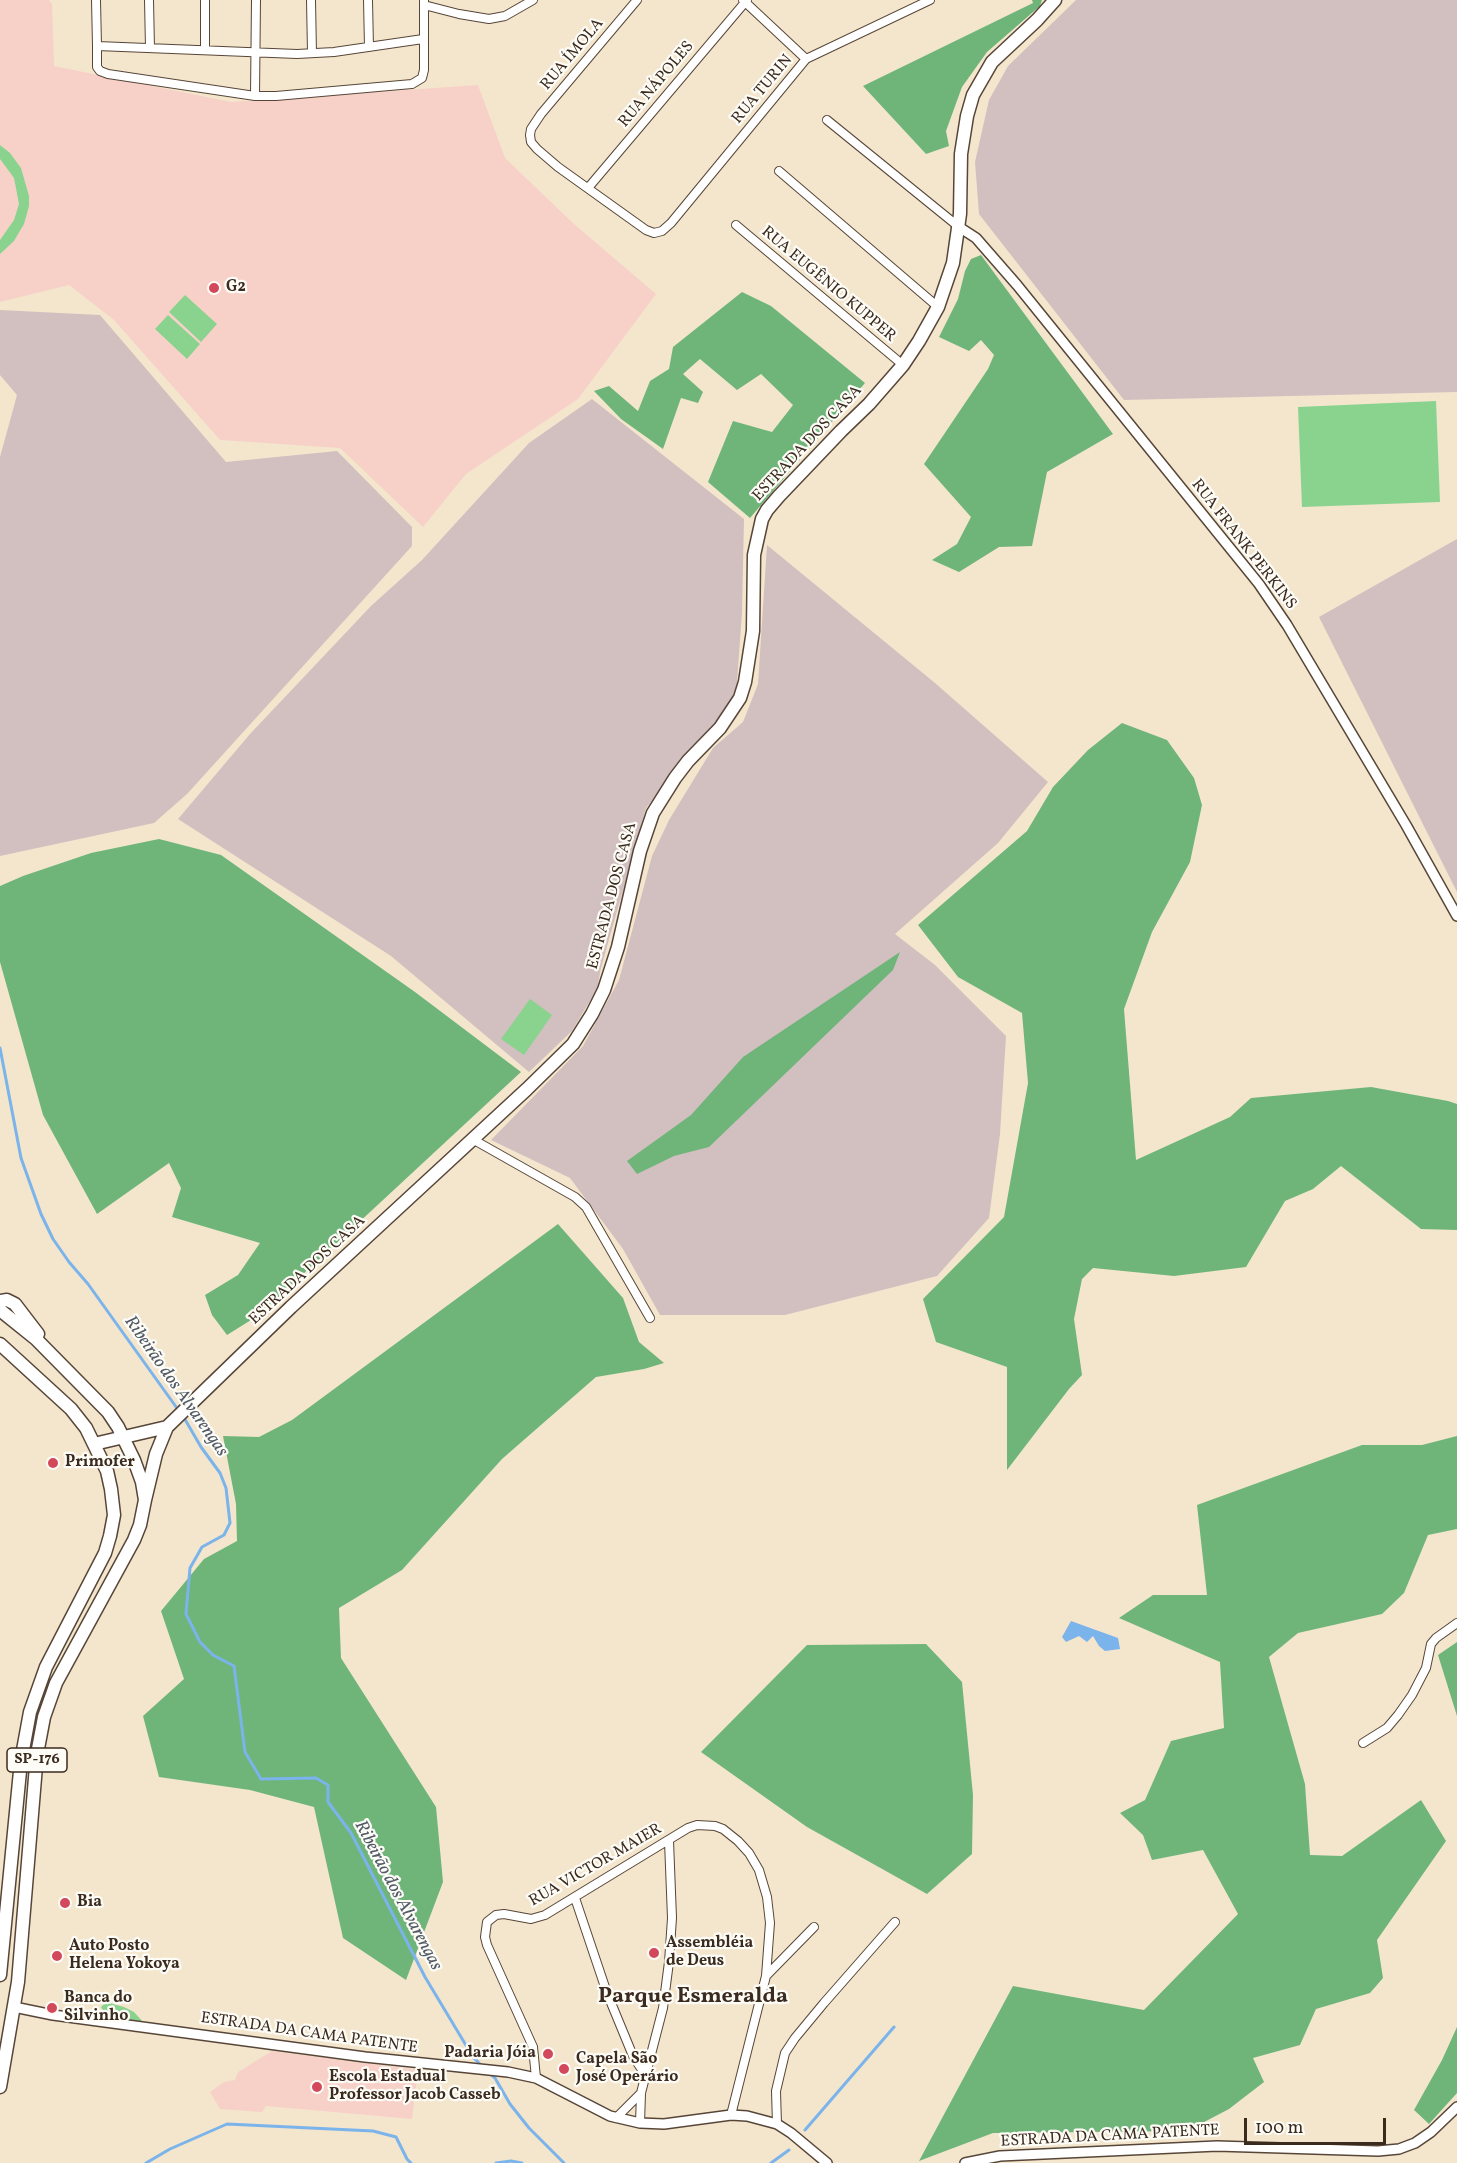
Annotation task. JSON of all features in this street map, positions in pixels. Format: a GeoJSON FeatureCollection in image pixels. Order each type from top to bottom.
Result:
{"type":"FeatureCollection","features":[{"type":"Feature","properties":{"kind":"main road","name":"ESTRADA DOS CASA"},"geometry":{"type":"LineString","coordinates":[[171,1423],[291,1307],[474,1140],[573,1044],[592,1014],[604,990],[618,947],[640,851],[653,813],[675,778],[720,728],[740,698],[745,682],[753,631],[754,555],[760,525],[767,510],[840,431],[869,404],[903,365],[919,341],[938,307],[953,263],[959,227],[961,154],[965,124],[973,95],[992,62],[1055,0]]}},
{"type":"Feature","properties":{"kind":"main road"},"geometry":{"type":"LineString","coordinates":[[0,1301],[7,1300],[15,1304],[53,1355]]}},
{"type":"Feature","properties":{"kind":"main road","name":"SP-176"},"geometry":{"type":"LineString","coordinates":[[0,1310],[53,1355],[114,1419],[140,1476],[145,1500],[140,1525],[134,1540],[56,1683],[45,1716],[37,1754],[24,1923],[14,2007],[0,2087]]}},
{"type":"Feature","properties":{"kind":"main road","name":"SP-176"},"geometry":{"type":"LineString","coordinates":[[0,1344],[71,1409],[86,1428],[104,1464],[111,1489],[114,1515],[105,1553],[46,1667],[30,1712],[21,1761],[0,1975]]}},
{"type":"Feature","properties":{"kind":"main road"},"geometry":{"type":"LineString","coordinates":[[114,1419],[129,1427],[150,1432]]}},
{"type":"Feature","properties":{"kind":"main road"},"geometry":{"type":"LineString","coordinates":[[94,1444],[150,1432],[171,1423]]}},
{"type":"Feature","properties":{"kind":"main road"},"geometry":{"type":"LineString","coordinates":[[145,1500],[156,1454],[171,1423]]}},
{"type":"Feature","properties":{"kind":"street"},"geometry":{"type":"LineString","coordinates":[[96,0],[97,67],[100,71],[255,96],[412,84],[419,81],[424,70],[424,2],[467,16],[489,19],[505,16],[532,0]]}},
{"type":"Feature","properties":{"kind":"street"},"geometry":{"type":"LineString","coordinates":[[149,0],[150,48]]}},
{"type":"Feature","properties":{"kind":"street"},"geometry":{"type":"LineString","coordinates":[[205,0],[205,50]]}},
{"type":"Feature","properties":{"kind":"street"},"geometry":{"type":"LineString","coordinates":[[255,96],[256,0]]}},
{"type":"Feature","properties":{"kind":"street"},"geometry":{"type":"LineString","coordinates":[[311,0],[312,54]]}},
{"type":"Feature","properties":{"kind":"street"},"geometry":{"type":"LineString","coordinates":[[368,0],[369,47]]}},
{"type":"Feature","properties":{"kind":"street","name":"RUA ÍMOLA"},"geometry":{"type":"LineString","coordinates":[[588,188],[537,149],[531,142],[531,129],[637,0]]}},
{"type":"Feature","properties":{"kind":"street","name":"RUA TURIN"},"geometry":{"type":"LineString","coordinates":[[588,188],[646,230],[654,233],[662,231],[806,59],[930,0]]}},
{"type":"Feature","properties":{"kind":"street"},"geometry":{"type":"LineString","coordinates":[[745,1],[806,59]]}},
{"type":"Feature","properties":{"kind":"street","name":"RUA NÁPOLES"},"geometry":{"type":"LineString","coordinates":[[588,188],[745,1]]}},
{"type":"Feature","properties":{"kind":"street"},"geometry":{"type":"LineString","coordinates":[[97,46],[312,54],[423,39]]}},
{"type":"Feature","properties":{"kind":"street"},"geometry":{"type":"LineString","coordinates":[[826,120],[959,227]]}},
{"type":"Feature","properties":{"kind":"street"},"geometry":{"type":"LineString","coordinates":[[779,171],[938,307]]}},
{"type":"Feature","properties":{"kind":"street","name":"RUA EUGÊNIO KUPPER"},"geometry":{"type":"LineString","coordinates":[[736,225],[903,365]]}},
{"type":"Feature","properties":{"kind":"street","name":"RUA FRANK PERKINS"},"geometry":{"type":"LineString","coordinates":[[959,227],[976,238],[1017,285],[1258,584],[1287,626],[1406,825],[1457,916]]}},
{"type":"Feature","properties":{"kind":"street"},"geometry":{"type":"LineString","coordinates":[[474,1140],[575,1197],[585,1207],[650,1318]]}},
{"type":"Feature","properties":{"kind":"street"},"geometry":{"type":"LineString","coordinates":[[1363,1743],[1387,1728],[1398,1715],[1426,1668],[1431,1644],[1457,1623]]}},
{"type":"Feature","properties":{"kind":"street","name":"RUA VICTOR MAIER"},"geometry":{"type":"LineString","coordinates":[[536,2078],[532,2047],[487,1945],[485,1928],[487,1922],[496,1914],[538,1918],[697,1825],[715,1826],[723,1829],[738,1841],[749,1853],[759,1870],[767,1897],[770,1923],[766,1976],[731,2115]]}},
{"type":"Feature","properties":{"kind":"street"},"geometry":{"type":"LineString","coordinates":[[640,2123],[641,2093],[663,2008],[669,1962],[672,1918],[669,1841]]}},
{"type":"Feature","properties":{"kind":"street"},"geometry":{"type":"LineString","coordinates":[[575,1898],[607,1993],[633,2056],[646,2076]]}},
{"type":"Feature","properties":{"kind":"street"},"geometry":{"type":"LineString","coordinates":[[777,2124],[776,2091],[786,2053],[795,2038],[824,2003],[895,1922]]}},
{"type":"Feature","properties":{"kind":"street"},"geometry":{"type":"LineString","coordinates":[[766,1976],[814,1927]]}},
{"type":"Feature","properties":{"kind":"street","name":"ESTRADA DA CAMA PATENTE"},"geometry":{"type":"LineString","coordinates":[[14,2007],[53,2015],[536,2078],[588,2106],[616,2118],[640,2123],[664,2124],[731,2115],[753,2117],[777,2124],[827,2163]]}},
{"type":"Feature","properties":{"kind":"street"},"geometry":{"type":"LineString","coordinates":[[616,2118],[641,2093]]}},
{"type":"Feature","properties":{"kind":"street","name":"ESTRADA DA CAMA PATENTE"},"geometry":{"type":"LineString","coordinates":[[965,2163],[1000,2156],[1217,2146],[1378,2151],[1400,2149],[1415,2143],[1431,2132],[1457,2107]]}},
{"type":"Feature","properties":{"kind":"shaded area"},"geometry":{"type":"Polygon","coordinates":[[[0,0],[49,0],[52,4],[54,66],[231,102],[478,85],[505,158],[574,224],[656,294],[578,399],[466,474],[423,527],[340,448],[220,440],[114,320],[69,285],[0,302],[0,0]]]}},
{"type":"Feature","properties":{"kind":"shaded area"},"geometry":{"type":"Polygon","coordinates":[[[1076,0],[1457,0],[1457,392],[1124,400],[979,214],[975,162],[989,100],[1008,66],[1076,0]]]}},
{"type":"Feature","properties":{"kind":"shaded area"},"geometry":{"type":"Polygon","coordinates":[[[0,310],[100,315],[226,462],[337,451],[412,527],[412,546],[187,794],[154,823],[0,856],[0,457],[17,395],[0,375],[0,310]]]}},
{"type":"Feature","properties":{"kind":"shaded area"},"geometry":{"type":"Polygon","coordinates":[[[592,399],[744,519],[742,613],[736,696],[646,808],[597,989],[572,1031],[529,1072],[391,956],[178,819],[250,734],[371,606],[422,560],[529,443],[592,399]]]}},
{"type":"Feature","properties":{"kind":"shaded area"},"geometry":{"type":"Polygon","coordinates":[[[1457,539],[1457,892],[1319,617],[1457,539]]]}},
{"type":"Feature","properties":{"kind":"shaded area"},"geometry":{"type":"Polygon","coordinates":[[[767,545],[935,683],[1048,782],[998,843],[895,934],[935,965],[1006,1036],[1000,1134],[989,1218],[937,1276],[785,1315],[660,1315],[623,1249],[570,1178],[491,1140],[583,1046],[619,980],[652,856],[669,820],[713,748],[743,722],[758,684],[767,545]]]}},
{"type":"Feature","properties":{"kind":"shaded area","name":"Escola Estadual Professor Jacob Casseb"},"geometry":{"type":"Polygon","coordinates":[[[272,2051],[418,2070],[412,2119],[266,2106],[262,2112],[220,2109],[210,2092],[224,2082],[235,2080],[238,2072],[272,2051]]]}},
{"type":"Feature","properties":{"kind":"green space"},"geometry":{"type":"Polygon","coordinates":[[[1032,0],[1042,0],[1040,6],[987,52],[962,87],[946,131],[949,146],[926,154],[863,86],[1033,3],[1032,0]]]}},
{"type":"Feature","properties":{"kind":"green space"},"geometry":{"type":"Polygon","coordinates":[[[0,145],[10,153],[21,168],[29,196],[29,206],[24,224],[14,241],[0,254],[0,240],[14,220],[19,204],[14,178],[0,159],[0,145]]]}},
{"type":"Feature","properties":{"kind":"green space"},"geometry":{"type":"Polygon","coordinates":[[[981,255],[1113,434],[1047,472],[1032,546],[999,547],[959,572],[932,560],[957,544],[971,517],[924,464],[988,369],[994,355],[981,340],[969,351],[939,337],[958,299],[965,271],[971,259],[981,255]]]}},
{"type":"Feature","properties":{"kind":"green space"},"geometry":{"type":"Polygon","coordinates":[[[742,292],[771,306],[865,383],[750,518],[708,482],[733,421],[772,432],[793,405],[761,374],[737,390],[700,359],[683,374],[703,392],[698,403],[681,398],[663,449],[621,419],[594,391],[609,386],[638,411],[650,381],[669,369],[673,347],[742,292]]]}},
{"type":"Feature","properties":{"kind":"green space"},"geometry":{"type":"Polygon","coordinates":[[[185,295],[217,324],[201,342],[169,312],[185,295]]]}},
{"type":"Feature","properties":{"kind":"green space"},"geometry":{"type":"Polygon","coordinates":[[[168,315],[200,344],[187,359],[155,329],[168,315]]]}},
{"type":"Feature","properties":{"kind":"green space"},"geometry":{"type":"Polygon","coordinates":[[[1436,401],[1440,502],[1302,507],[1298,407],[1436,401]]]}},
{"type":"Feature","properties":{"kind":"green space"},"geometry":{"type":"Polygon","coordinates":[[[1122,723],[1167,740],[1194,778],[1202,805],[1190,862],[1152,932],[1124,1009],[1136,1160],[1230,1117],[1251,1098],[1371,1087],[1448,1101],[1457,1104],[1457,1230],[1421,1229],[1341,1166],[1313,1189],[1285,1201],[1246,1267],[1174,1276],[1093,1268],[1082,1279],[1074,1319],[1082,1375],[1007,1470],[1007,1367],[936,1342],[923,1299],[1004,1217],[1028,1083],[1022,1013],[958,977],[918,925],[1027,831],[1053,787],[1088,750],[1122,723]]]}},
{"type":"Feature","properties":{"kind":"green space"},"geometry":{"type":"Polygon","coordinates":[[[159,839],[221,855],[415,992],[521,1072],[259,1315],[227,1335],[212,1315],[205,1295],[238,1275],[260,1243],[172,1217],[181,1188],[169,1163],[97,1214],[43,1115],[0,962],[0,886],[91,853],[159,839]]]}},
{"type":"Feature","properties":{"kind":"green space"},"geometry":{"type":"Polygon","coordinates":[[[900,952],[893,970],[709,1147],[674,1156],[637,1174],[627,1161],[691,1115],[743,1057],[900,952]]]}},
{"type":"Feature","properties":{"kind":"green space"},"geometry":{"type":"Polygon","coordinates":[[[530,999],[552,1015],[524,1055],[501,1039],[530,999]]]}},
{"type":"Feature","properties":{"kind":"green space"},"geometry":{"type":"Polygon","coordinates":[[[558,1224],[623,1298],[639,1342],[664,1363],[644,1369],[596,1377],[502,1459],[402,1570],[339,1608],[341,1658],[436,1807],[443,1882],[406,1980],[343,1938],[314,1807],[250,1790],[159,1777],[143,1716],[184,1679],[161,1611],[204,1559],[237,1541],[236,1504],[223,1436],[259,1437],[292,1420],[558,1224]]]}},
{"type":"Feature","properties":{"kind":"green space"},"geometry":{"type":"Polygon","coordinates":[[[1457,1436],[1457,1529],[1428,1535],[1404,1593],[1382,1614],[1298,1633],[1269,1657],[1305,1784],[1310,1855],[1342,1856],[1421,1800],[1446,1841],[1377,1940],[1383,1978],[1370,1993],[1316,2009],[1300,2045],[1253,2058],[1264,2082],[1229,2109],[1187,2131],[993,2133],[919,2161],[1013,1986],[1144,2010],[1238,1914],[1203,1850],[1152,1860],[1143,1835],[1120,1813],[1145,1800],[1171,1741],[1224,1728],[1220,1662],[1119,1618],[1153,1595],[1207,1595],[1197,1505],[1362,1445],[1422,1445],[1457,1436]]]}},
{"type":"Feature","properties":{"kind":"green space"},"geometry":{"type":"Polygon","coordinates":[[[1457,1642],[1457,1716],[1438,1655],[1457,1642]]]}},
{"type":"Feature","properties":{"kind":"green space"},"geometry":{"type":"Polygon","coordinates":[[[926,1644],[962,1682],[973,1795],[972,1854],[927,1894],[807,1827],[701,1752],[807,1645],[926,1644]]]}},
{"type":"Feature","properties":{"kind":"green space"},"geometry":{"type":"Polygon","coordinates":[[[106,2002],[134,2012],[145,2024],[107,2018],[101,2007],[106,2002]]]}},
{"type":"Feature","properties":{"kind":"green space"},"geometry":{"type":"Polygon","coordinates":[[[1457,2027],[1457,2093],[1429,2124],[1414,2110],[1442,2060],[1457,2027]]]}},
{"type":"Feature","properties":{"kind":"water"},"geometry":{"type":"Polygon","coordinates":[[[1071,1621],[1118,1638],[1120,1649],[1105,1651],[1093,1636],[1087,1642],[1079,1636],[1066,1642],[1062,1637],[1071,1621]]]}},
{"type":"Feature","properties":{"kind":"waterway","name":"Ribeirão dos Alvarengas"},"geometry":{"type":"LineString","coordinates":[[0,1048],[21,1158],[41,1214],[53,1239],[179,1411]]}},
{"type":"Feature","properties":{"kind":"waterway","name":"Ribeirão dos Alvarengas"},"geometry":{"type":"LineString","coordinates":[[183,1416],[220,1473],[226,1488],[230,1523],[224,1535],[202,1547],[190,1568],[186,1614],[200,1642],[213,1655],[234,1666],[245,1752],[261,1779],[316,1778],[328,1785],[328,1802],[351,1833],[425,1977],[473,2057],[482,2066]]}},
{"type":"Feature","properties":{"kind":"waterway"},"geometry":{"type":"LineString","coordinates":[[805,2130],[894,2027]]}},
{"type":"Feature","properties":{"kind":"waterway","name":"Ribeirão dos Alvarengas"},"geometry":{"type":"LineString","coordinates":[[489,2073],[495,2078],[510,2104],[529,2128],[564,2163]]}},
{"type":"Feature","properties":{"kind":"waterway"},"geometry":{"type":"LineString","coordinates":[[146,2163],[170,2149],[227,2124],[373,2131],[396,2137],[411,2163]]}},
{"type":"Feature","properties":{"kind":"waterway"},"geometry":{"type":"LineString","coordinates":[[771,2163],[789,2150]]}},
{"type":"Feature","properties":{"kind":"waterway"},"geometry":{"type":"LineString","coordinates":[[496,2163],[511,2161],[522,2163]]}},
{"type":"Feature","properties":{"kind":"place","name":"G2"},"geometry":{"type":"Point","coordinates":[214,288]}},
{"type":"Feature","properties":{"kind":"place","name":"Primofer"},"geometry":{"type":"Point","coordinates":[53,1463]}},
{"type":"Feature","properties":{"kind":"place","name":"Bia"},"geometry":{"type":"Point","coordinates":[65,1903]}},
{"type":"Feature","properties":{"kind":"place","name":"Assembléia de Deus"},"geometry":{"type":"Point","coordinates":[654,1953]}},
{"type":"Feature","properties":{"kind":"place","name":"Auto Posto Helena Yokoya"},"geometry":{"type":"Point","coordinates":[57,1956]}},
{"type":"Feature","properties":{"kind":"place","name":"Banca do Silvinho"},"geometry":{"type":"Point","coordinates":[52,2008]}},
{"type":"Feature","properties":{"kind":"place","name":"Padaria Jóia"},"geometry":{"type":"Point","coordinates":[548,2054]}},
{"type":"Feature","properties":{"kind":"place","name":"Capela São José Operário"},"geometry":{"type":"Point","coordinates":[564,2069]}},
{"type":"Feature","properties":{"kind":"place","name":"Escola Estadual Professor Jacob Casseb"},"geometry":{"type":"Point","coordinates":[317,2087]}},
{"type":"Feature","properties":{"kind":"district","name":"Parque Esmeralda"},"geometry":{"type":"Point","coordinates":[693,1998]}}]}
